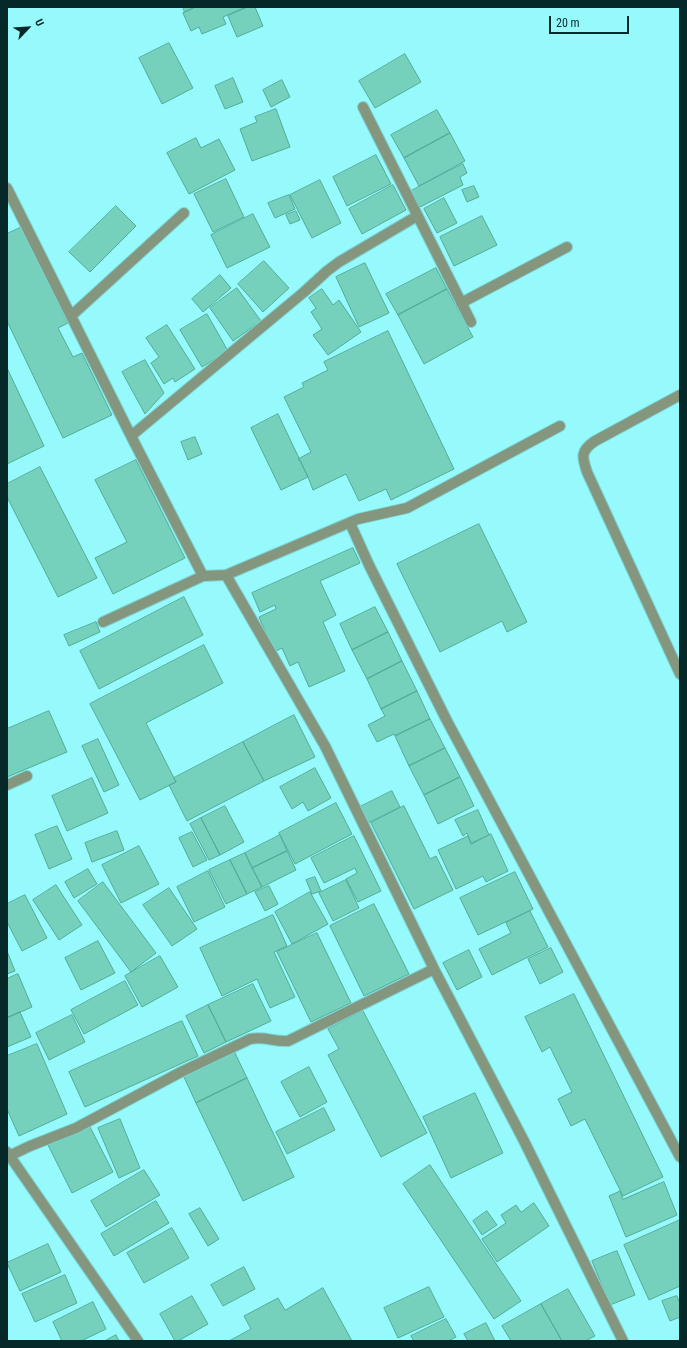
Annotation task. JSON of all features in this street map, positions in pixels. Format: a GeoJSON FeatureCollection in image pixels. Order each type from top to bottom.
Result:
{"type":"FeatureCollection","features":[{"type":"Feature","properties":{"kind":"street"},"geometry":{"type":"LineString","coordinates":[[363,107],[471,322]]}},
{"type":"Feature","properties":{"kind":"street"},"geometry":{"type":"LineString","coordinates":[[7,188],[203,576]]}},
{"type":"Feature","properties":{"kind":"street"},"geometry":{"type":"LineString","coordinates":[[71,316],[184,213]]}},
{"type":"Feature","properties":{"kind":"street"},"geometry":{"type":"LineString","coordinates":[[131,436],[304,292],[327,271],[355,252],[417,216]]}},
{"type":"Feature","properties":{"kind":"street"},"geometry":{"type":"LineString","coordinates":[[461,303],[567,247]]}},
{"type":"Feature","properties":{"kind":"street"},"geometry":{"type":"LineString","coordinates":[[680,395],[587,446],[582,458],[587,472],[680,674]]}},
{"type":"Feature","properties":{"kind":"street"},"geometry":{"type":"LineString","coordinates":[[104,622],[203,576],[226,575],[358,519],[407,508],[560,426]]}},
{"type":"Feature","properties":{"kind":"street"},"geometry":{"type":"LineString","coordinates":[[350,523],[369,565],[446,719],[680,1157]]}},
{"type":"Feature","properties":{"kind":"street"},"geometry":{"type":"LineString","coordinates":[[226,575],[325,746],[434,969],[524,1141],[623,1341]]}},
{"type":"Feature","properties":{"kind":"street"},"geometry":{"type":"LineString","coordinates":[[7,785],[27,776]]}},
{"type":"Feature","properties":{"kind":"street"},"geometry":{"type":"LineString","coordinates":[[138,1341],[8,1155],[76,1128],[179,1073],[250,1039],[259,1037],[288,1041],[434,969]]}},
{"type":"Feature","properties":{"kind":"building"},"geometry":{"type":"Polygon","coordinates":[[[183,7],[195,7],[185,12],[183,7]]]}},
{"type":"Feature","properties":{"kind":"building"},"geometry":{"type":"Polygon","coordinates":[[[196,7],[246,7],[223,17],[226,24],[202,34],[199,27],[191,31],[183,13],[196,7]]]}},
{"type":"Feature","properties":{"kind":"building"},"geometry":{"type":"Polygon","coordinates":[[[248,7],[255,7],[263,26],[237,37],[228,16],[248,7]]]}},
{"type":"Feature","properties":{"kind":"building"},"geometry":{"type":"Polygon","coordinates":[[[169,43],[193,88],[162,104],[139,58],[169,43]]]}},
{"type":"Feature","properties":{"kind":"building"},"geometry":{"type":"Polygon","coordinates":[[[405,54],[421,82],[375,108],[359,81],[405,54]]]}},
{"type":"Feature","properties":{"kind":"building"},"geometry":{"type":"Polygon","coordinates":[[[233,78],[243,102],[225,109],[215,86],[233,78]]]}},
{"type":"Feature","properties":{"kind":"building"},"geometry":{"type":"Polygon","coordinates":[[[282,80],[290,97],[271,107],[263,90],[282,80]]]}},
{"type":"Feature","properties":{"kind":"building"},"geometry":{"type":"Polygon","coordinates":[[[276,109],[290,147],[252,161],[240,129],[257,122],[255,117],[276,109]]]}},
{"type":"Feature","properties":{"kind":"building"},"geometry":{"type":"Polygon","coordinates":[[[437,110],[450,133],[404,158],[391,135],[437,110]]]}},
{"type":"Feature","properties":{"kind":"building"},"geometry":{"type":"Polygon","coordinates":[[[450,133],[465,161],[419,186],[404,158],[450,133]]]}},
{"type":"Feature","properties":{"kind":"building"},"geometry":{"type":"Polygon","coordinates":[[[196,138],[201,148],[219,139],[235,170],[189,194],[167,153],[196,138]]]}},
{"type":"Feature","properties":{"kind":"building"},"geometry":{"type":"Polygon","coordinates":[[[376,155],[391,184],[347,206],[333,177],[376,155]]]}},
{"type":"Feature","properties":{"kind":"building"},"geometry":{"type":"Polygon","coordinates":[[[463,164],[467,173],[460,177],[463,185],[420,207],[411,191],[463,164]]]}},
{"type":"Feature","properties":{"kind":"building"},"geometry":{"type":"Polygon","coordinates":[[[226,179],[244,217],[213,232],[194,194],[226,179]]]}},
{"type":"Feature","properties":{"kind":"building"},"geometry":{"type":"Polygon","coordinates":[[[320,180],[341,223],[312,238],[290,195],[320,180]]]}},
{"type":"Feature","properties":{"kind":"building"},"geometry":{"type":"Polygon","coordinates":[[[393,185],[406,210],[362,234],[349,209],[393,185]]]}},
{"type":"Feature","properties":{"kind":"building"},"geometry":{"type":"Polygon","coordinates":[[[474,186],[479,197],[467,202],[462,190],[474,186]]]}},
{"type":"Feature","properties":{"kind":"building"},"geometry":{"type":"Polygon","coordinates":[[[289,195],[295,209],[275,218],[268,203],[289,195]]]}},
{"type":"Feature","properties":{"kind":"building"},"geometry":{"type":"Polygon","coordinates":[[[444,198],[457,223],[437,233],[424,209],[444,198]]]}},
{"type":"Feature","properties":{"kind":"building"},"geometry":{"type":"Polygon","coordinates":[[[116,206],[136,226],[90,272],[69,252],[116,206]]]}},
{"type":"Feature","properties":{"kind":"building"},"geometry":{"type":"Polygon","coordinates":[[[296,211],[300,220],[290,224],[286,215],[296,211]]]}},
{"type":"Feature","properties":{"kind":"building"},"geometry":{"type":"Polygon","coordinates":[[[253,214],[270,247],[227,268],[211,235],[253,214]]]}},
{"type":"Feature","properties":{"kind":"building"},"geometry":{"type":"Polygon","coordinates":[[[482,216],[497,245],[454,266],[440,237],[482,216]]]}},
{"type":"Feature","properties":{"kind":"building"},"geometry":{"type":"Polygon","coordinates":[[[22,227],[68,323],[58,328],[73,357],[82,353],[112,415],[63,438],[7,321],[7,234],[22,227]]]}},
{"type":"Feature","properties":{"kind":"building"},"geometry":{"type":"Polygon","coordinates":[[[264,261],[289,288],[263,312],[238,284],[264,261]]]}},
{"type":"Feature","properties":{"kind":"building"},"geometry":{"type":"Polygon","coordinates":[[[365,263],[389,313],[359,327],[336,277],[365,263]]]}},
{"type":"Feature","properties":{"kind":"building"},"geometry":{"type":"Polygon","coordinates":[[[436,268],[447,289],[398,315],[386,294],[436,268]]]}},
{"type":"Feature","properties":{"kind":"building"},"geometry":{"type":"Polygon","coordinates":[[[220,275],[231,288],[203,312],[192,299],[220,275]]]}},
{"type":"Feature","properties":{"kind":"building"},"geometry":{"type":"Polygon","coordinates":[[[237,288],[261,321],[233,341],[210,308],[237,288]]]}},
{"type":"Feature","properties":{"kind":"building"},"geometry":{"type":"Polygon","coordinates":[[[322,289],[333,305],[339,300],[361,332],[328,355],[313,335],[322,329],[311,312],[316,308],[309,298],[322,289]]]}},
{"type":"Feature","properties":{"kind":"building"},"geometry":{"type":"Polygon","coordinates":[[[447,289],[473,337],[424,364],[398,315],[447,289]]]}},
{"type":"Feature","properties":{"kind":"building"},"geometry":{"type":"Polygon","coordinates":[[[207,314],[228,351],[202,367],[180,330],[207,314]]]}},
{"type":"Feature","properties":{"kind":"building"},"geometry":{"type":"Polygon","coordinates":[[[167,325],[195,369],[175,382],[173,378],[164,384],[151,363],[159,357],[146,338],[167,325]]]}},
{"type":"Feature","properties":{"kind":"building"},"geometry":{"type":"Polygon","coordinates":[[[388,331],[454,469],[391,500],[386,489],[359,501],[346,474],[313,490],[298,459],[311,452],[284,397],[304,387],[302,383],[328,370],[324,362],[388,331]]]}},
{"type":"Feature","properties":{"kind":"building"},"geometry":{"type":"Polygon","coordinates":[[[145,360],[164,393],[145,414],[122,372],[145,360]]]}},
{"type":"Feature","properties":{"kind":"building"},"geometry":{"type":"Polygon","coordinates":[[[7,368],[44,446],[7,464],[7,368]]]}},
{"type":"Feature","properties":{"kind":"building"},"geometry":{"type":"Polygon","coordinates":[[[278,414],[308,477],[281,490],[251,428],[278,414]]]}},
{"type":"Feature","properties":{"kind":"building"},"geometry":{"type":"Polygon","coordinates":[[[195,437],[202,454],[188,460],[181,442],[195,437]]]}},
{"type":"Feature","properties":{"kind":"building"},"geometry":{"type":"Polygon","coordinates":[[[136,460],[185,558],[113,594],[95,558],[127,542],[95,480],[136,460]]]}},
{"type":"Feature","properties":{"kind":"building"},"geometry":{"type":"Polygon","coordinates":[[[40,467],[97,578],[58,597],[7,497],[7,484],[40,467]]]}},
{"type":"Feature","properties":{"kind":"building"},"geometry":{"type":"Polygon","coordinates":[[[479,524],[527,622],[507,632],[502,621],[440,652],[397,564],[479,524]]]}},
{"type":"Feature","properties":{"kind":"building"},"geometry":{"type":"Polygon","coordinates":[[[353,548],[360,563],[320,581],[336,615],[323,622],[345,671],[309,687],[298,662],[290,666],[282,648],[274,652],[259,617],[276,609],[275,605],[260,612],[252,593],[353,548]]]}},
{"type":"Feature","properties":{"kind":"building"},"geometry":{"type":"Polygon","coordinates":[[[184,597],[203,635],[99,689],[80,651],[184,597]]]}},
{"type":"Feature","properties":{"kind":"building"},"geometry":{"type":"Polygon","coordinates":[[[375,607],[388,632],[352,650],[340,624],[375,607]]]}},
{"type":"Feature","properties":{"kind":"building"},"geometry":{"type":"Polygon","coordinates":[[[96,622],[100,632],[69,646],[64,635],[96,622]]]}},
{"type":"Feature","properties":{"kind":"building"},"geometry":{"type":"Polygon","coordinates":[[[388,632],[402,661],[367,679],[352,650],[388,632]]]}},
{"type":"Feature","properties":{"kind":"building"},"geometry":{"type":"Polygon","coordinates":[[[204,645],[223,683],[146,723],[176,782],[140,800],[90,704],[204,645]]]}},
{"type":"Feature","properties":{"kind":"building"},"geometry":{"type":"Polygon","coordinates":[[[402,661],[417,691],[381,709],[367,679],[402,661]]]}},
{"type":"Feature","properties":{"kind":"building"},"geometry":{"type":"Polygon","coordinates":[[[417,691],[430,719],[395,736],[394,734],[377,742],[368,725],[385,716],[381,709],[417,691]]]}},
{"type":"Feature","properties":{"kind":"building"},"geometry":{"type":"Polygon","coordinates":[[[49,711],[67,752],[7,777],[7,729],[49,711]]]}},
{"type":"Feature","properties":{"kind":"building"},"geometry":{"type":"Polygon","coordinates":[[[294,715],[315,757],[264,781],[243,742],[294,715]]]}},
{"type":"Feature","properties":{"kind":"building"},"geometry":{"type":"Polygon","coordinates":[[[430,719],[445,748],[409,766],[395,736],[430,719]]]}},
{"type":"Feature","properties":{"kind":"building"},"geometry":{"type":"Polygon","coordinates":[[[98,739],[119,785],[104,792],[82,746],[98,739]]]}},
{"type":"Feature","properties":{"kind":"building"},"geometry":{"type":"Polygon","coordinates":[[[243,742],[264,781],[187,821],[169,785],[176,782],[174,778],[243,742]]]}},
{"type":"Feature","properties":{"kind":"building"},"geometry":{"type":"Polygon","coordinates":[[[445,748],[460,777],[424,795],[409,766],[445,748]]]}},
{"type":"Feature","properties":{"kind":"building"},"geometry":{"type":"Polygon","coordinates":[[[315,768],[331,798],[308,811],[303,802],[292,809],[280,787],[315,768]]]}},
{"type":"Feature","properties":{"kind":"building"},"geometry":{"type":"Polygon","coordinates":[[[460,777],[474,806],[438,824],[424,795],[460,777]]]}},
{"type":"Feature","properties":{"kind":"building"},"geometry":{"type":"Polygon","coordinates":[[[92,778],[108,813],[67,831],[52,796],[92,778]]]}},
{"type":"Feature","properties":{"kind":"building"},"geometry":{"type":"Polygon","coordinates":[[[392,791],[400,807],[366,824],[358,808],[392,791]]]}},
{"type":"Feature","properties":{"kind":"building"},"geometry":{"type":"Polygon","coordinates":[[[336,803],[352,834],[295,864],[279,833],[336,803]]]}},
{"type":"Feature","properties":{"kind":"building"},"geometry":{"type":"Polygon","coordinates":[[[225,806],[244,842],[220,855],[201,818],[225,806]]]}},
{"type":"Feature","properties":{"kind":"building"},"geometry":{"type":"Polygon","coordinates":[[[404,806],[430,859],[436,856],[453,890],[414,909],[371,823],[404,806]]]}},
{"type":"Feature","properties":{"kind":"building"},"geometry":{"type":"Polygon","coordinates":[[[478,810],[489,835],[471,843],[467,833],[463,836],[455,820],[478,810]]]}},
{"type":"Feature","properties":{"kind":"building"},"geometry":{"type":"Polygon","coordinates":[[[201,818],[220,855],[209,860],[190,824],[201,818]]]}},
{"type":"Feature","properties":{"kind":"building"},"geometry":{"type":"Polygon","coordinates":[[[57,826],[72,859],[49,869],[35,835],[57,826]]]}},
{"type":"Feature","properties":{"kind":"building"},"geometry":{"type":"Polygon","coordinates":[[[117,831],[124,850],[92,862],[85,843],[117,831]]]}},
{"type":"Feature","properties":{"kind":"building"},"geometry":{"type":"Polygon","coordinates":[[[192,832],[207,860],[193,867],[179,838],[192,832]]]}},
{"type":"Feature","properties":{"kind":"building"},"geometry":{"type":"Polygon","coordinates":[[[491,834],[508,871],[486,882],[483,876],[456,889],[438,850],[468,836],[471,844],[491,834]]]}},
{"type":"Feature","properties":{"kind":"building"},"geometry":{"type":"Polygon","coordinates":[[[280,835],[287,851],[252,868],[245,853],[280,835]]]}},
{"type":"Feature","properties":{"kind":"building"},"geometry":{"type":"Polygon","coordinates":[[[354,836],[381,891],[358,902],[346,879],[357,873],[355,868],[324,883],[311,858],[354,836]]]}},
{"type":"Feature","properties":{"kind":"building"},"geometry":{"type":"Polygon","coordinates":[[[139,846],[159,884],[121,903],[102,865],[139,846]]]}},
{"type":"Feature","properties":{"kind":"building"},"geometry":{"type":"Polygon","coordinates":[[[287,851],[296,870],[262,887],[252,868],[287,851]]]}},
{"type":"Feature","properties":{"kind":"building"},"geometry":{"type":"Polygon","coordinates":[[[245,853],[262,887],[247,894],[230,860],[245,853]]]}},
{"type":"Feature","properties":{"kind":"building"},"geometry":{"type":"Polygon","coordinates":[[[230,860],[247,894],[226,904],[209,870],[230,860]]]}},
{"type":"Feature","properties":{"kind":"building"},"geometry":{"type":"Polygon","coordinates":[[[88,869],[97,884],[74,898],[65,882],[88,869]]]}},
{"type":"Feature","properties":{"kind":"building"},"geometry":{"type":"Polygon","coordinates":[[[208,871],[225,907],[194,922],[177,887],[208,871]]]}},
{"type":"Feature","properties":{"kind":"building"},"geometry":{"type":"Polygon","coordinates":[[[515,872],[533,909],[478,935],[460,898],[515,872]]]}},
{"type":"Feature","properties":{"kind":"building"},"geometry":{"type":"Polygon","coordinates":[[[315,877],[321,891],[312,894],[306,880],[315,877]]]}},
{"type":"Feature","properties":{"kind":"building"},"geometry":{"type":"Polygon","coordinates":[[[346,880],[359,908],[333,921],[319,893],[346,880]]]}},
{"type":"Feature","properties":{"kind":"building"},"geometry":{"type":"Polygon","coordinates":[[[103,882],[156,953],[131,972],[78,901],[103,882]]]}},
{"type":"Feature","properties":{"kind":"building"},"geometry":{"type":"Polygon","coordinates":[[[56,885],[82,925],[59,940],[33,900],[56,885]]]}},
{"type":"Feature","properties":{"kind":"building"},"geometry":{"type":"Polygon","coordinates":[[[269,886],[278,904],[265,911],[255,892],[269,886]]]}},
{"type":"Feature","properties":{"kind":"building"},"geometry":{"type":"Polygon","coordinates":[[[169,888],[197,929],[172,946],[143,905],[169,888]]]}},
{"type":"Feature","properties":{"kind":"building"},"geometry":{"type":"Polygon","coordinates":[[[310,892],[328,924],[292,944],[275,912],[310,892]]]}},
{"type":"Feature","properties":{"kind":"building"},"geometry":{"type":"Polygon","coordinates":[[[25,895],[47,938],[22,951],[7,922],[7,904],[25,895]]]}},
{"type":"Feature","properties":{"kind":"building"},"geometry":{"type":"Polygon","coordinates":[[[374,904],[409,974],[364,996],[330,926],[374,904]]]}},
{"type":"Feature","properties":{"kind":"building"},"geometry":{"type":"Polygon","coordinates":[[[530,911],[548,947],[492,975],[479,949],[511,933],[506,923],[530,911]]]}},
{"type":"Feature","properties":{"kind":"building"},"geometry":{"type":"Polygon","coordinates":[[[273,915],[287,946],[274,952],[295,997],[270,1008],[257,979],[222,996],[200,948],[273,915]]]}},
{"type":"Feature","properties":{"kind":"building"},"geometry":{"type":"Polygon","coordinates":[[[317,933],[351,1003],[311,1022],[277,952],[317,933]]]}},
{"type":"Feature","properties":{"kind":"building"},"geometry":{"type":"Polygon","coordinates":[[[98,941],[115,973],[81,990],[65,958],[98,941]]]}},
{"type":"Feature","properties":{"kind":"building"},"geometry":{"type":"Polygon","coordinates":[[[551,948],[563,972],[540,984],[528,959],[551,948]]]}},
{"type":"Feature","properties":{"kind":"building"},"geometry":{"type":"Polygon","coordinates":[[[469,950],[482,977],[457,990],[443,963],[469,950]]]}},
{"type":"Feature","properties":{"kind":"building"},"geometry":{"type":"Polygon","coordinates":[[[7,951],[15,971],[7,974],[7,951]]]}},
{"type":"Feature","properties":{"kind":"building"},"geometry":{"type":"Polygon","coordinates":[[[160,956],[178,987],[142,1007],[125,976],[160,956]]]}},
{"type":"Feature","properties":{"kind":"building"},"geometry":{"type":"Polygon","coordinates":[[[18,974],[32,1007],[7,1018],[7,979],[18,974]]]}},
{"type":"Feature","properties":{"kind":"building"},"geometry":{"type":"Polygon","coordinates":[[[125,981],[138,1005],[84,1034],[71,1010],[125,981]]]}},
{"type":"Feature","properties":{"kind":"building"},"geometry":{"type":"Polygon","coordinates":[[[253,984],[271,1021],[226,1042],[208,1005],[253,984]]]}},
{"type":"Feature","properties":{"kind":"building"},"geometry":{"type":"Polygon","coordinates":[[[574,994],[663,1177],[623,1196],[585,1119],[571,1126],[558,1099],[572,1092],[550,1047],[542,1052],[525,1017],[574,994]]]}},
{"type":"Feature","properties":{"kind":"building"},"geometry":{"type":"Polygon","coordinates":[[[208,1005],[226,1042],[204,1053],[186,1016],[208,1005]]]}},
{"type":"Feature","properties":{"kind":"building"},"geometry":{"type":"Polygon","coordinates":[[[363,1011],[427,1133],[381,1157],[328,1055],[339,1049],[328,1029],[363,1011]]]}},
{"type":"Feature","properties":{"kind":"building"},"geometry":{"type":"Polygon","coordinates":[[[20,1012],[31,1037],[7,1047],[7,1018],[20,1012]]]}},
{"type":"Feature","properties":{"kind":"building"},"geometry":{"type":"Polygon","coordinates":[[[72,1015],[85,1042],[49,1060],[36,1033],[72,1015]]]}},
{"type":"Feature","properties":{"kind":"building"},"geometry":{"type":"Polygon","coordinates":[[[182,1021],[198,1056],[85,1107],[69,1072],[182,1021]]]}},
{"type":"Feature","properties":{"kind":"building"},"geometry":{"type":"Polygon","coordinates":[[[37,1044],[67,1114],[19,1136],[7,1109],[7,1056],[37,1044]]]}},
{"type":"Feature","properties":{"kind":"building"},"geometry":{"type":"Polygon","coordinates":[[[234,1051],[247,1078],[196,1103],[183,1075],[234,1051]]]}},
{"type":"Feature","properties":{"kind":"building"},"geometry":{"type":"Polygon","coordinates":[[[309,1067],[327,1102],[300,1117],[281,1082],[309,1067]]]}},
{"type":"Feature","properties":{"kind":"building"},"geometry":{"type":"Polygon","coordinates":[[[247,1078],[294,1177],[243,1201],[196,1103],[247,1078]]]}},
{"type":"Feature","properties":{"kind":"building"},"geometry":{"type":"Polygon","coordinates":[[[475,1093],[503,1153],[451,1178],[423,1117],[475,1093]]]}},
{"type":"Feature","properties":{"kind":"building"},"geometry":{"type":"Polygon","coordinates":[[[324,1108],[335,1130],[287,1154],[276,1132],[324,1108]]]}},
{"type":"Feature","properties":{"kind":"building"},"geometry":{"type":"Polygon","coordinates":[[[120,1119],[140,1168],[119,1178],[98,1128],[120,1119]]]}},
{"type":"Feature","properties":{"kind":"building"},"geometry":{"type":"Polygon","coordinates":[[[89,1125],[113,1172],[72,1193],[48,1145],[89,1125]]]}},
{"type":"Feature","properties":{"kind":"building"},"geometry":{"type":"Polygon","coordinates":[[[430,1165],[521,1301],[494,1319],[403,1184],[430,1165]]]}},
{"type":"Feature","properties":{"kind":"building"},"geometry":{"type":"Polygon","coordinates":[[[144,1170],[160,1195],[106,1227],[91,1201],[144,1170]]]}},
{"type":"Feature","properties":{"kind":"building"},"geometry":{"type":"Polygon","coordinates":[[[664,1182],[677,1215],[626,1237],[609,1196],[620,1191],[623,1199],[664,1182]]]}},
{"type":"Feature","properties":{"kind":"building"},"geometry":{"type":"Polygon","coordinates":[[[156,1201],[169,1223],[114,1256],[101,1234],[156,1201]]]}},
{"type":"Feature","properties":{"kind":"building"},"geometry":{"type":"Polygon","coordinates":[[[534,1203],[549,1226],[497,1262],[482,1239],[506,1223],[501,1215],[516,1205],[521,1212],[534,1203]]]}},
{"type":"Feature","properties":{"kind":"building"},"geometry":{"type":"Polygon","coordinates":[[[200,1208],[219,1239],[208,1246],[189,1214],[200,1208]]]}},
{"type":"Feature","properties":{"kind":"building"},"geometry":{"type":"Polygon","coordinates":[[[487,1211],[497,1225],[482,1235],[473,1221],[487,1211]]]}},
{"type":"Feature","properties":{"kind":"building"},"geometry":{"type":"Polygon","coordinates":[[[680,1220],[680,1286],[649,1300],[624,1245],[680,1220]]]}},
{"type":"Feature","properties":{"kind":"building"},"geometry":{"type":"Polygon","coordinates":[[[172,1228],[189,1258],[144,1283],[127,1253],[172,1228]]]}},
{"type":"Feature","properties":{"kind":"building"},"geometry":{"type":"Polygon","coordinates":[[[48,1244],[61,1272],[20,1291],[7,1263],[48,1244]]]}},
{"type":"Feature","properties":{"kind":"building"},"geometry":{"type":"Polygon","coordinates":[[[617,1251],[635,1295],[610,1305],[592,1261],[617,1251]]]}},
{"type":"Feature","properties":{"kind":"building"},"geometry":{"type":"Polygon","coordinates":[[[244,1267],[255,1289],[223,1306],[211,1285],[244,1267]]]}},
{"type":"Feature","properties":{"kind":"building"},"geometry":{"type":"Polygon","coordinates":[[[65,1275],[77,1303],[35,1322],[22,1294],[65,1275]]]}},
{"type":"Feature","properties":{"kind":"building"},"geometry":{"type":"Polygon","coordinates":[[[429,1287],[444,1317],[398,1338],[384,1308],[429,1287]]]}},
{"type":"Feature","properties":{"kind":"building"},"geometry":{"type":"Polygon","coordinates":[[[323,1288],[352,1341],[229,1341],[251,1329],[244,1316],[278,1298],[285,1310],[323,1288]]]}},
{"type":"Feature","properties":{"kind":"building"},"geometry":{"type":"Polygon","coordinates":[[[568,1289],[595,1336],[585,1341],[562,1341],[541,1304],[568,1289]]]}},
{"type":"Feature","properties":{"kind":"building"},"geometry":{"type":"Polygon","coordinates":[[[192,1296],[208,1324],[178,1341],[175,1341],[160,1314],[192,1296]]]}},
{"type":"Feature","properties":{"kind":"building"},"geometry":{"type":"Polygon","coordinates":[[[677,1296],[680,1304],[680,1317],[670,1321],[662,1301],[677,1296]]]}},
{"type":"Feature","properties":{"kind":"building"},"geometry":{"type":"Polygon","coordinates":[[[93,1302],[106,1329],[81,1341],[62,1341],[53,1322],[93,1302]]]}},
{"type":"Feature","properties":{"kind":"building"},"geometry":{"type":"Polygon","coordinates":[[[541,1304],[562,1341],[511,1341],[502,1326],[541,1304]]]}},
{"type":"Feature","properties":{"kind":"building"},"geometry":{"type":"Polygon","coordinates":[[[446,1319],[456,1337],[448,1341],[414,1341],[411,1336],[446,1319]]]}},
{"type":"Feature","properties":{"kind":"building"},"geometry":{"type":"Polygon","coordinates":[[[486,1323],[495,1341],[468,1341],[464,1334],[486,1323]]]}},
{"type":"Feature","properties":{"kind":"building"},"geometry":{"type":"Polygon","coordinates":[[[116,1335],[119,1341],[105,1341],[116,1335]]]}}]}
